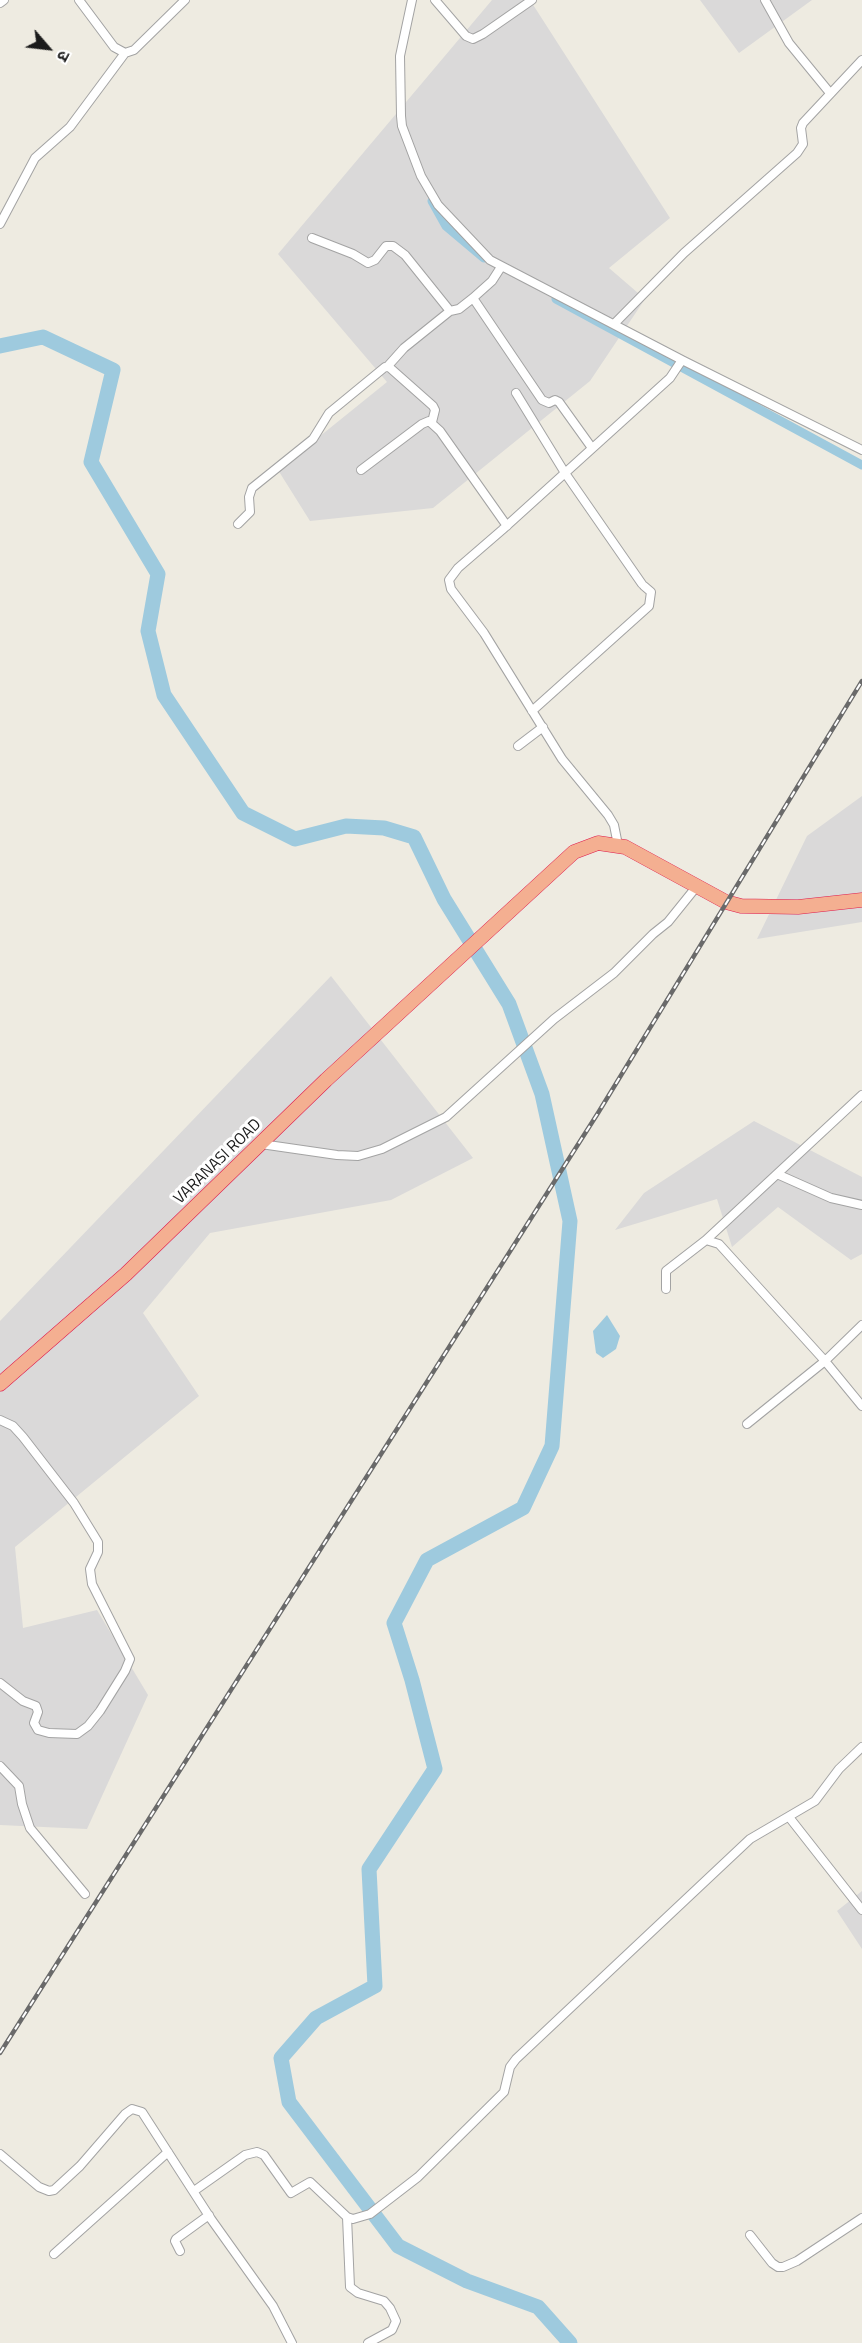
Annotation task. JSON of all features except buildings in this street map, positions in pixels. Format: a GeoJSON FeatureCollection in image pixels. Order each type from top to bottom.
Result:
{"type":"FeatureCollection","features":[{"type":"Feature","properties":{"kind":"highway","name":"VARANASI ROAD"},"geometry":{"type":"LineString","coordinates":[[0,1384],[126,1274],[326,1080],[574,852],[598,843],[618,845]]}},
{"type":"Feature","properties":{"kind":"highway"},"geometry":{"type":"LineString","coordinates":[[618,845],[660,864],[733,905],[798,907],[862,900]]}},
{"type":"Feature","properties":{"kind":"street"},"geometry":{"type":"LineString","coordinates":[[0,3],[4,0]]}},
{"type":"Feature","properties":{"kind":"street"},"geometry":{"type":"LineString","coordinates":[[79,0],[114,47],[125,53]]}},
{"type":"Feature","properties":{"kind":"street"},"geometry":{"type":"LineString","coordinates":[[0,224],[35,158],[69,127],[125,53],[134,50],[185,0]]}},
{"type":"Feature","properties":{"kind":"street"},"geometry":{"type":"LineString","coordinates":[[412,0],[400,62],[401,116],[408,142],[421,176],[438,205],[486,257],[500,269],[614,324],[681,362],[862,450]]}},
{"type":"Feature","properties":{"kind":"street"},"geometry":{"type":"LineString","coordinates":[[435,0],[466,36],[472,39],[483,34],[532,0]]}},
{"type":"Feature","properties":{"kind":"street"},"geometry":{"type":"LineString","coordinates":[[765,0],[789,43],[830,93]]}},
{"type":"Feature","properties":{"kind":"street"},"geometry":{"type":"LineString","coordinates":[[614,324],[684,253],[797,153],[803,144],[801,128],[803,123],[862,60]]}},
{"type":"Feature","properties":{"kind":"street"},"geometry":{"type":"LineString","coordinates":[[312,238],[368,262],[375,260],[386,246],[393,246],[405,255],[450,311]]}},
{"type":"Feature","properties":{"kind":"street"},"geometry":{"type":"LineString","coordinates":[[238,524],[250,512],[249,497],[252,488],[313,439],[329,413],[380,370],[387,367],[404,348],[450,311],[459,309],[473,298],[489,284],[500,269]]}},
{"type":"Feature","properties":{"kind":"street"},"geometry":{"type":"LineString","coordinates":[[473,298],[542,400],[549,403],[555,400],[559,402],[592,448]]}},
{"type":"Feature","properties":{"kind":"street"},"geometry":{"type":"LineString","coordinates":[[618,845],[614,825],[608,815],[567,766],[484,633],[449,585],[454,571],[565,473],[673,373],[681,362]]}},
{"type":"Feature","properties":{"kind":"street"},"geometry":{"type":"LineString","coordinates":[[387,367],[433,406],[435,410],[432,422],[507,526]]}},
{"type":"Feature","properties":{"kind":"street"},"geometry":{"type":"LineString","coordinates":[[516,393],[565,473],[643,585],[651,592],[649,606],[614,640],[532,711]]}},
{"type":"Feature","properties":{"kind":"street"},"geometry":{"type":"LineString","coordinates":[[361,470],[422,424],[432,422]]}},
{"type":"Feature","properties":{"kind":"street"},"geometry":{"type":"LineString","coordinates":[[518,746],[543,727]]}},
{"type":"Feature","properties":{"kind":"street"},"geometry":{"type":"LineString","coordinates":[[261,1144],[337,1155],[365,1155],[446,1117],[465,1097],[495,1074],[554,1019],[614,973],[668,922],[698,886]]}},
{"type":"Feature","properties":{"kind":"street"},"geometry":{"type":"LineString","coordinates":[[666,1289],[666,1271],[706,1240],[862,1095]]}},
{"type":"Feature","properties":{"kind":"street"},"geometry":{"type":"LineString","coordinates":[[777,1174],[831,1198],[862,1205]]}},
{"type":"Feature","properties":{"kind":"street"},"geometry":{"type":"LineString","coordinates":[[706,1240],[719,1244],[825,1361],[862,1406]]}},
{"type":"Feature","properties":{"kind":"street"},"geometry":{"type":"LineString","coordinates":[[747,1424],[825,1361],[862,1326]]}},
{"type":"Feature","properties":{"kind":"street"},"geometry":{"type":"LineString","coordinates":[[0,1420],[13,1426],[23,1437],[75,1503],[96,1539],[99,1548],[90,1569],[92,1584],[130,1659],[125,1671],[93,1721],[77,1734],[49,1733],[38,1730],[34,1723],[38,1712],[36,1706],[23,1701],[0,1683]]}},
{"type":"Feature","properties":{"kind":"street"},"geometry":{"type":"LineString","coordinates":[[194,2191],[245,2155],[257,2152],[264,2155],[291,2193],[310,2182],[346,2217],[353,2219],[370,2214],[418,2177],[504,2092],[510,2067],[516,2059],[750,1839],[819,1797],[839,1769],[862,1747]]}},
{"type":"Feature","properties":{"kind":"street"},"geometry":{"type":"LineString","coordinates":[[0,1766],[19,1786],[30,1828],[85,1894]]}},
{"type":"Feature","properties":{"kind":"street"},"geometry":{"type":"LineString","coordinates":[[789,1817],[862,1910]]}},
{"type":"Feature","properties":{"kind":"street"},"geometry":{"type":"LineString","coordinates":[[0,2154],[39,2187],[49,2191],[54,2190],[80,2166],[125,2114],[132,2109],[137,2109],[147,2117],[209,2215],[273,2306],[292,2343]]}},
{"type":"Feature","properties":{"kind":"street"},"geometry":{"type":"LineString","coordinates":[[54,2254],[168,2152]]}},
{"type":"Feature","properties":{"kind":"street"},"geometry":{"type":"LineString","coordinates":[[180,2251],[176,2239],[209,2215]]}},
{"type":"Feature","properties":{"kind":"street"},"geometry":{"type":"LineString","coordinates":[[346,2217],[350,2287],[358,2293],[384,2301],[396,2321],[392,2330],[368,2343]]}},
{"type":"Feature","properties":{"kind":"street"},"geometry":{"type":"LineString","coordinates":[[750,2235],[772,2263],[783,2267],[797,2261],[862,2218]]}},
{"type":"Feature","properties":{"kind":"shaded area"},"geometry":{"type":"Polygon","coordinates":[[[492,0],[530,0],[670,218],[609,268],[645,299],[590,381],[433,508],[310,521],[278,470],[387,382],[278,254],[492,0]]]}},
{"type":"Feature","properties":{"kind":"shaded area"},"geometry":{"type":"Polygon","coordinates":[[[700,0],[812,0],[739,53],[700,0]]]}},
{"type":"Feature","properties":{"kind":"shaded area"},"geometry":{"type":"Polygon","coordinates":[[[862,796],[862,922],[757,939],[807,836],[862,796]]]}},
{"type":"Feature","properties":{"kind":"shaded area"},"geometry":{"type":"Polygon","coordinates":[[[331,976],[473,1158],[391,1200],[210,1233],[143,1313],[199,1396],[15,1547],[23,1628],[97,1610],[148,1695],[87,1829],[0,1825],[0,1321],[331,976]]]}},
{"type":"Feature","properties":{"kind":"shaded area"},"geometry":{"type":"Polygon","coordinates":[[[754,1121],[862,1177],[862,1254],[851,1260],[778,1207],[732,1247],[717,1199],[615,1230],[644,1193],[754,1121]]]}},
{"type":"Feature","properties":{"kind":"shaded area"},"geometry":{"type":"Polygon","coordinates":[[[862,1891],[862,1949],[837,1911],[862,1891]]]}},
{"type":"Feature","properties":{"kind":"water"},"geometry":{"type":"Polygon","coordinates":[[[607,1315],[620,1336],[616,1349],[603,1358],[596,1353],[593,1331],[607,1315]]]}},
{"type":"Feature","properties":{"kind":"waterway"},"geometry":{"type":"LineString","coordinates":[[432,201],[446,226],[484,258]]}},
{"type":"Feature","properties":{"kind":"waterway"},"geometry":{"type":"LineString","coordinates":[[556,299],[862,465]]}},
{"type":"Feature","properties":{"kind":"waterway"},"geometry":{"type":"LineString","coordinates":[[0,346],[43,337],[113,370],[91,462],[158,574],[148,631],[164,695],[243,813],[295,839],[346,826],[384,828],[414,837],[444,899],[509,1004],[542,1094],[570,1221],[552,1446],[523,1508],[427,1560],[394,1623],[412,1680],[435,1769],[369,1869],[375,1986],[316,2018],[281,2058],[289,2102],[398,2246],[467,2281],[538,2307],[570,2343]]}},
{"type":"Feature","properties":{"kind":"railway"},"geometry":{"type":"LineString","coordinates":[[0,2053],[598,1113],[862,681]]}}]}
